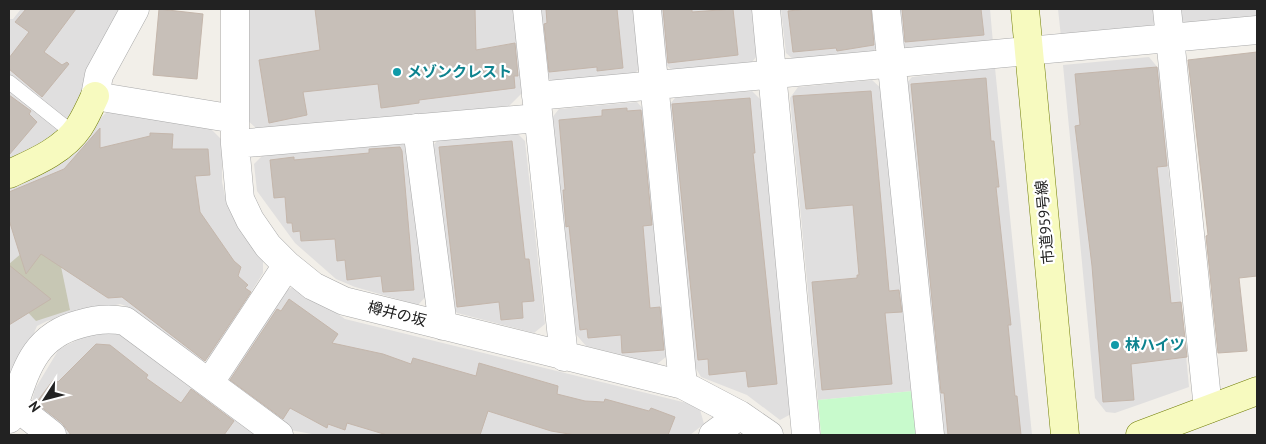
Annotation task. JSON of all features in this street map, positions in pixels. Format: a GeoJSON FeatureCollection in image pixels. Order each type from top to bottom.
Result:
{"type":"FeatureCollection","features":[{"type":"Feature","properties":{"kind":"street"},"geometry":{"type":"LineString","coordinates":[[9,174],[40,160],[78,129],[95,96],[100,75],[135,9]]}},
{"type":"Feature","properties":{"kind":"street","name":"樽井の坂"},"geometry":{"type":"LineString","coordinates":[[235,9],[235,131],[240,199],[250,220],[268,246],[287,265],[313,286],[344,301],[683,385],[740,415],[769,435]]}},
{"type":"Feature","properties":{"kind":"street"},"geometry":{"type":"LineString","coordinates":[[527,9],[564,357]]}},
{"type":"Feature","properties":{"kind":"street"},"geometry":{"type":"LineString","coordinates":[[647,9],[683,385]]}},
{"type":"Feature","properties":{"kind":"street"},"geometry":{"type":"LineString","coordinates":[[766,9],[806,435]]}},
{"type":"Feature","properties":{"kind":"street"},"geometry":{"type":"LineString","coordinates":[[886,9],[930,435]]}},
{"type":"Feature","properties":{"kind":"street","name":"市道959号線"},"geometry":{"type":"LineString","coordinates":[[1024,9],[1065,435]]}},
{"type":"Feature","properties":{"kind":"street"},"geometry":{"type":"LineString","coordinates":[[1167,9],[1208,409]]}},
{"type":"Feature","properties":{"kind":"street"},"geometry":{"type":"LineString","coordinates":[[95,96],[235,131],[418,128],[655,85],[1257,30]]}},
{"type":"Feature","properties":{"kind":"street"},"geometry":{"type":"LineString","coordinates":[[418,128],[443,326]]}},
{"type":"Feature","properties":{"kind":"street"},"geometry":{"type":"LineString","coordinates":[[210,382],[287,265]]}},
{"type":"Feature","properties":{"kind":"street"},"geometry":{"type":"LineString","coordinates":[[52,435],[11,412],[32,357],[44,340],[64,328],[106,318],[125,321],[280,435]]}},
{"type":"Feature","properties":{"kind":"street"},"geometry":{"type":"LineString","coordinates":[[1140,435],[1257,391]]}},
{"type":"Feature","properties":{"kind":"street"},"geometry":{"type":"LineString","coordinates":[[713,435],[740,415]]}},
{"type":"Feature","properties":{"kind":"lane"},"geometry":{"type":"LineString","coordinates":[[9,82],[73,133]]}},
{"type":"Feature","properties":{"kind":"shaded area"},"geometry":{"type":"Polygon","coordinates":[[[21,9],[126,9],[72,118],[31,154],[9,162],[9,19],[13,19],[21,9]]]}},
{"type":"Feature","properties":{"kind":"shaded area"},"geometry":{"type":"Polygon","coordinates":[[[244,9],[513,9],[522,93],[509,106],[257,129],[246,119],[244,9]]]}},
{"type":"Feature","properties":{"kind":"shaded area"},"geometry":{"type":"Polygon","coordinates":[[[539,9],[636,9],[641,66],[633,76],[552,82],[546,75],[539,9]]]}},
{"type":"Feature","properties":{"kind":"shaded area"},"geometry":{"type":"Polygon","coordinates":[[[659,9],[755,9],[759,54],[751,63],[673,71],[664,63],[659,9]]]}},
{"type":"Feature","properties":{"kind":"shaded area"},"geometry":{"type":"Polygon","coordinates":[[[781,9],[876,9],[879,45],[870,55],[794,60],[786,53],[781,9]]]}},
{"type":"Feature","properties":{"kind":"shaded area"},"geometry":{"type":"Polygon","coordinates":[[[895,9],[990,9],[993,43],[908,50],[898,41],[895,9]]]}},
{"type":"Feature","properties":{"kind":"shaded area"},"geometry":{"type":"Polygon","coordinates":[[[1058,9],[1156,9],[1156,25],[1147,30],[1061,37],[1058,9]]]}},
{"type":"Feature","properties":{"kind":"shaded area"},"geometry":{"type":"Polygon","coordinates":[[[1176,9],[1257,9],[1257,21],[1188,27],[1176,18],[1176,9]]]}},
{"type":"Feature","properties":{"kind":"shaded area"},"geometry":{"type":"Polygon","coordinates":[[[1149,57],[1159,69],[1189,387],[1115,413],[1106,412],[1095,398],[1063,65],[1149,57]]]}},
{"type":"Feature","properties":{"kind":"shaded area"},"geometry":{"type":"Polygon","coordinates":[[[995,68],[1032,435],[939,435],[903,87],[912,77],[995,68]]]}},
{"type":"Feature","properties":{"kind":"shaded area"},"geometry":{"type":"Polygon","coordinates":[[[872,80],[884,91],[913,391],[818,400],[790,98],[798,87],[872,80]]]}},
{"type":"Feature","properties":{"kind":"shaded area"},"geometry":{"type":"Polygon","coordinates":[[[752,91],[762,101],[791,414],[780,420],[747,395],[701,377],[692,362],[667,108],[675,98],[752,91]]]}},
{"type":"Feature","properties":{"kind":"shaded area"},"geometry":{"type":"Polygon","coordinates":[[[637,102],[646,112],[671,353],[657,364],[586,346],[574,332],[551,119],[559,109],[637,102]]]}},
{"type":"Feature","properties":{"kind":"shaded area"},"geometry":{"type":"Polygon","coordinates":[[[107,112],[208,126],[222,140],[222,182],[227,205],[263,260],[263,273],[213,354],[203,362],[191,359],[126,306],[120,304],[47,321],[37,326],[9,391],[9,187],[58,157],[107,112]]]}},
{"type":"Feature","properties":{"kind":"shaded area"},"geometry":{"type":"Polygon","coordinates":[[[516,132],[525,141],[545,324],[534,333],[457,313],[449,303],[430,149],[438,140],[516,132]]]}},
{"type":"Feature","properties":{"kind":"shaded area"},"geometry":{"type":"Polygon","coordinates":[[[403,142],[410,153],[428,294],[418,305],[355,287],[336,279],[295,243],[257,191],[254,164],[263,155],[403,142]]]}},
{"type":"Feature","properties":{"kind":"shaded area"},"geometry":{"type":"Polygon","coordinates":[[[57,247],[70,310],[36,321],[9,292],[9,264],[22,253],[57,247]]]}},
{"type":"Feature","properties":{"kind":"shaded area"},"geometry":{"type":"Polygon","coordinates":[[[298,286],[345,319],[699,406],[704,424],[690,435],[317,435],[285,429],[231,388],[223,376],[288,289],[298,286]]]}},
{"type":"Feature","properties":{"kind":"shaded area"},"geometry":{"type":"Polygon","coordinates":[[[100,329],[117,329],[262,435],[67,435],[38,415],[31,405],[35,389],[59,349],[100,329]]]}},
{"type":"Feature","properties":{"kind":"green space"},"geometry":{"type":"Polygon","coordinates":[[[913,391],[917,435],[821,435],[818,400],[913,391]]]}},
{"type":"Feature","properties":{"kind":"building"},"geometry":{"type":"Polygon","coordinates":[[[26,9],[76,9],[44,52],[62,65],[67,62],[69,64],[42,97],[9,69],[9,58],[29,32],[15,22],[26,9]]]}},
{"type":"Feature","properties":{"kind":"building"},"geometry":{"type":"Polygon","coordinates":[[[159,9],[203,14],[197,79],[153,75],[159,9]]]}},
{"type":"Feature","properties":{"kind":"building"},"geometry":{"type":"Polygon","coordinates":[[[315,9],[475,9],[476,50],[515,43],[518,76],[514,76],[515,88],[419,100],[419,103],[381,108],[378,84],[303,92],[307,115],[269,123],[259,60],[320,50],[315,9]]]}},
{"type":"Feature","properties":{"kind":"building"},"geometry":{"type":"Polygon","coordinates":[[[546,9],[617,9],[623,68],[597,71],[597,67],[549,72],[544,24],[547,23],[546,9]]]}},
{"type":"Feature","properties":{"kind":"building"},"geometry":{"type":"Polygon","coordinates":[[[663,9],[692,9],[692,12],[733,9],[738,55],[668,63],[663,9]]]}},
{"type":"Feature","properties":{"kind":"building"},"geometry":{"type":"Polygon","coordinates":[[[807,9],[871,9],[874,45],[837,51],[836,48],[793,52],[788,11],[807,9]]]}},
{"type":"Feature","properties":{"kind":"building"},"geometry":{"type":"Polygon","coordinates":[[[902,9],[981,9],[984,35],[905,42],[902,9]]]}},
{"type":"Feature","properties":{"kind":"building"},"geometry":{"type":"Polygon","coordinates":[[[1257,52],[1257,276],[1239,278],[1247,351],[1218,353],[1206,236],[1208,235],[1188,60],[1257,52]]]}},
{"type":"Feature","properties":{"kind":"building"},"geometry":{"type":"Polygon","coordinates":[[[1157,67],[1167,166],[1157,167],[1171,303],[1181,302],[1187,357],[1131,364],[1134,400],[1103,402],[1092,266],[1075,126],[1080,125],[1075,74],[1157,67]]]}},
{"type":"Feature","properties":{"kind":"building"},"geometry":{"type":"Polygon","coordinates":[[[986,78],[991,141],[994,141],[999,187],[996,187],[1011,325],[1008,325],[1021,435],[948,435],[944,393],[941,393],[911,84],[986,78]]]}},
{"type":"Feature","properties":{"kind":"building"},"geometry":{"type":"Polygon","coordinates":[[[871,91],[889,291],[899,290],[902,312],[885,313],[892,384],[822,390],[812,282],[857,278],[857,275],[859,275],[853,205],[806,209],[793,96],[871,91]]]}},
{"type":"Feature","properties":{"kind":"building"},"geometry":{"type":"Polygon","coordinates":[[[9,95],[31,111],[29,114],[37,122],[9,155],[9,95]]]}},
{"type":"Feature","properties":{"kind":"building"},"geometry":{"type":"Polygon","coordinates":[[[750,98],[755,153],[753,153],[777,384],[748,387],[746,371],[709,375],[708,359],[698,360],[672,104],[750,98]]]}},
{"type":"Feature","properties":{"kind":"building"},"geometry":{"type":"Polygon","coordinates":[[[627,108],[627,111],[641,110],[652,225],[643,226],[650,308],[660,307],[664,350],[622,353],[621,335],[588,338],[587,329],[580,330],[569,226],[566,227],[559,120],[602,116],[602,110],[627,108]]]}},
{"type":"Feature","properties":{"kind":"building"},"geometry":{"type":"Polygon","coordinates":[[[100,128],[100,148],[150,136],[150,133],[173,134],[172,149],[208,149],[210,175],[195,176],[200,212],[234,261],[241,267],[238,276],[248,285],[245,288],[251,292],[205,361],[122,297],[108,298],[41,254],[26,274],[9,220],[9,192],[64,169],[100,128]]]}},
{"type":"Feature","properties":{"kind":"building"},"geometry":{"type":"Polygon","coordinates":[[[512,141],[525,259],[529,259],[534,301],[522,302],[523,318],[501,320],[499,302],[457,307],[439,147],[512,141]]]}},
{"type":"Feature","properties":{"kind":"building"},"geometry":{"type":"Polygon","coordinates":[[[400,147],[402,151],[414,290],[383,292],[381,276],[347,280],[345,260],[337,261],[335,239],[301,241],[300,231],[293,232],[292,223],[287,223],[285,197],[274,198],[270,160],[294,157],[294,160],[369,153],[369,149],[400,147]]]}},
{"type":"Feature","properties":{"kind":"building"},"geometry":{"type":"Polygon","coordinates":[[[9,265],[51,299],[9,325],[9,265]]]}},
{"type":"Feature","properties":{"kind":"building"},"geometry":{"type":"Polygon","coordinates":[[[289,299],[338,334],[332,343],[383,354],[411,364],[413,358],[476,376],[479,363],[558,386],[557,394],[585,401],[604,402],[605,399],[649,411],[651,408],[675,417],[668,435],[575,435],[551,431],[488,411],[480,435],[387,435],[347,423],[345,430],[328,424],[327,428],[290,408],[283,419],[230,380],[277,309],[281,311],[289,299]]]}},
{"type":"Feature","properties":{"kind":"building"},"geometry":{"type":"Polygon","coordinates":[[[96,344],[110,345],[148,375],[146,378],[181,403],[191,389],[234,421],[224,435],[71,435],[62,423],[36,403],[54,379],[58,382],[96,344]]]}},
{"type":"Feature","properties":{"kind":"place","name":"メゾンクレスト"},"geometry":{"type":"Point","coordinates":[397,72]}},
{"type":"Feature","properties":{"kind":"place","name":"林ハイツ"},"geometry":{"type":"Point","coordinates":[1115,345]}}]}
